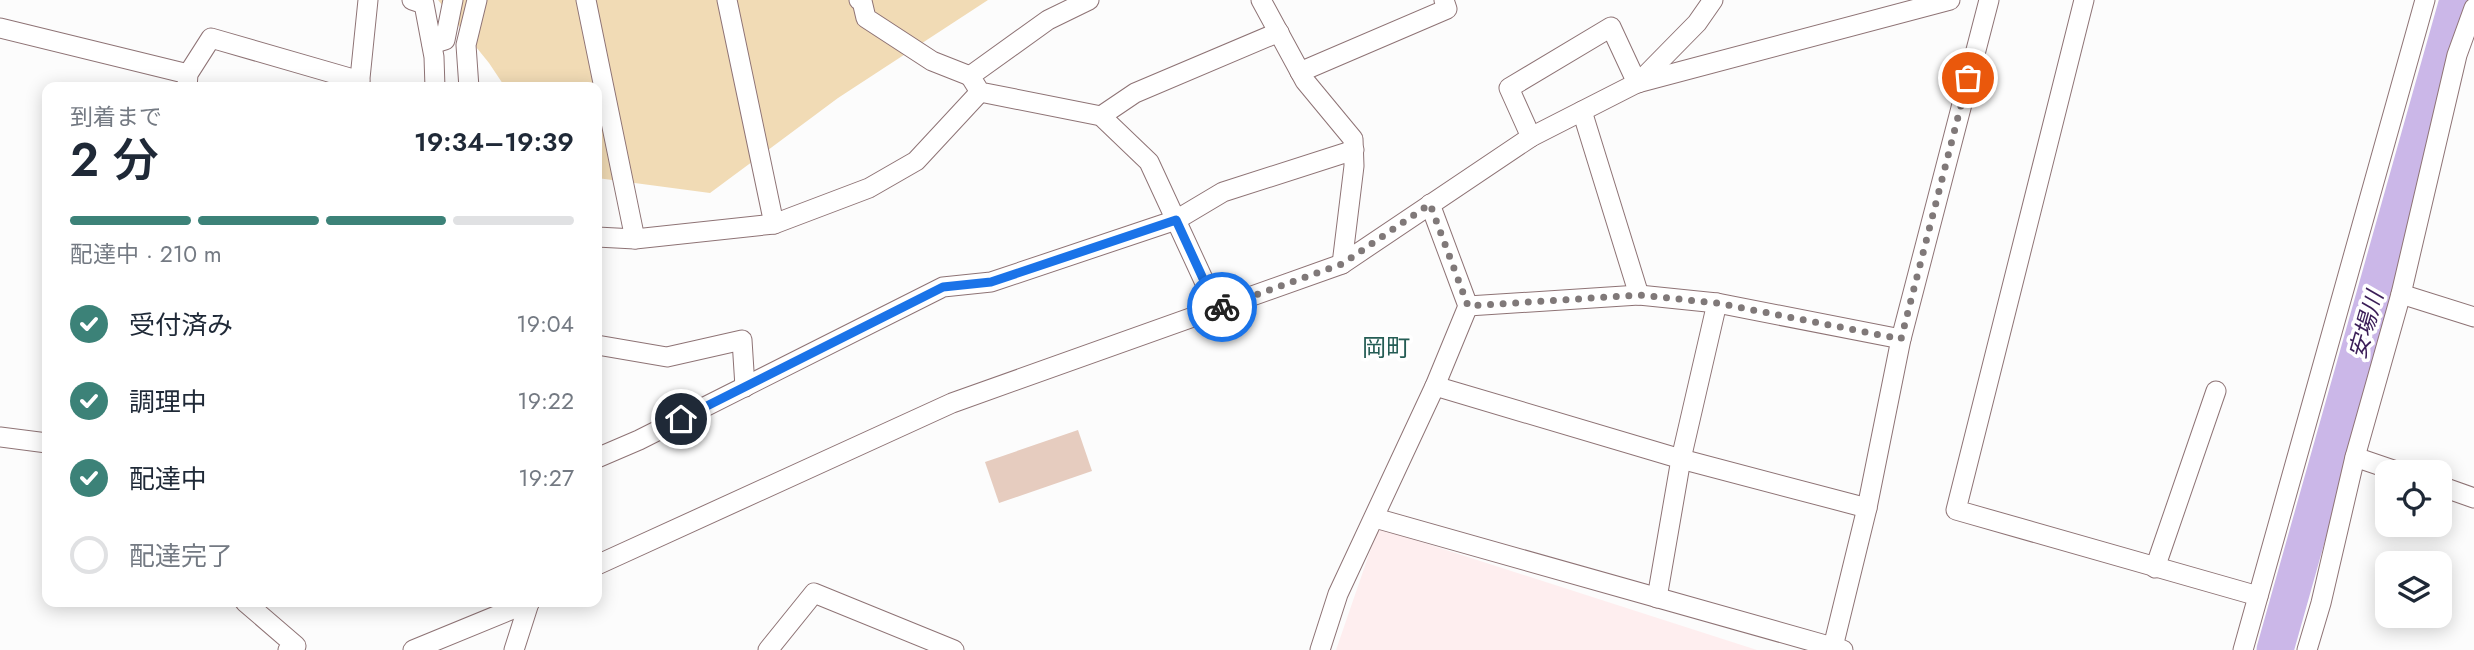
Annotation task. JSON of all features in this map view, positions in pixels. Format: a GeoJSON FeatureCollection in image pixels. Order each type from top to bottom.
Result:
{"type":"FeatureCollection","features":[{"type":"Feature","properties":{"kind":"street"},"geometry":{"type":"LineString","coordinates":[[359,82],[368,0]]}},
{"type":"Feature","properties":{"kind":"street"},"geometry":{"type":"LineString","coordinates":[[412,0],[424,4],[435,57],[435,82]]}},
{"type":"Feature","properties":{"kind":"street"},"geometry":{"type":"LineString","coordinates":[[432,44],[445,40],[453,0]]}},
{"type":"Feature","properties":{"kind":"street"},"geometry":{"type":"LineString","coordinates":[[469,82],[467,45],[477,0]]}},
{"type":"Feature","properties":{"kind":"street"},"geometry":{"type":"LineString","coordinates":[[586,0],[635,239]]}},
{"type":"Feature","properties":{"kind":"street"},"geometry":{"type":"LineString","coordinates":[[727,0],[774,224]]}},
{"type":"Feature","properties":{"kind":"street"},"geometry":{"type":"LineString","coordinates":[[859,0],[862,1],[866,18],[932,61],[975,84],[1101,116],[1149,162],[1217,309]]}},
{"type":"Feature","properties":{"kind":"street"},"geometry":{"type":"LineString","coordinates":[[602,237],[635,239],[774,224],[869,188],[916,161],[975,84],[1048,20],[1089,0]]}},
{"type":"Feature","properties":{"kind":"street"},"geometry":{"type":"LineString","coordinates":[[1261,0],[1305,81],[1353,139],[1354,166],[1342,264]]}},
{"type":"Feature","properties":{"kind":"street"},"geometry":{"type":"LineString","coordinates":[[1300,72],[1447,9],[1444,0]]}},
{"type":"Feature","properties":{"kind":"street"},"geometry":{"type":"LineString","coordinates":[[1637,83],[1697,23],[1713,0]]}},
{"type":"Feature","properties":{"kind":"street"},"geometry":{"type":"LineString","coordinates":[[602,563],[952,403],[1342,264],[1531,137],[1637,83],[1950,0]]}},
{"type":"Feature","properties":{"kind":"street"},"geometry":{"type":"LineString","coordinates":[[1375,518],[1838,649],[1901,339],[1989,0]]}},
{"type":"Feature","properties":{"kind":"street"},"geometry":{"type":"LineString","coordinates":[[2084,0],[1956,510],[2258,596]]}},
{"type":"Feature","properties":{"kind":"street"},"geometry":{"type":"LineString","coordinates":[[2243,650],[2425,0]]}},
{"type":"Feature","properties":{"kind":"street"},"geometry":{"type":"LineString","coordinates":[[2307,650],[2321,603],[2355,457],[2401,294],[2457,55],[2474,8]]}},
{"type":"Feature","properties":{"kind":"street"},"geometry":{"type":"LineString","coordinates":[[1531,137],[1509,88],[1611,27],[1637,83]]}},
{"type":"Feature","properties":{"kind":"street"},"geometry":{"type":"LineString","coordinates":[[0,28],[188,81],[211,38],[353,82]]}},
{"type":"Feature","properties":{"kind":"street"},"geometry":{"type":"LineString","coordinates":[[1101,116],[1135,93],[1279,32]]}},
{"type":"Feature","properties":{"kind":"street"},"geometry":{"type":"LineString","coordinates":[[1582,111],[1639,295]]}},
{"type":"Feature","properties":{"kind":"street"},"geometry":{"type":"LineString","coordinates":[[602,456],[639,440],[943,287],[991,282],[1176,220],[1223,192],[1353,150]]}},
{"type":"Feature","properties":{"kind":"street"},"geometry":{"type":"LineString","coordinates":[[1320,650],[1338,594],[1436,386],[1468,306],[1430,204]]}},
{"type":"Feature","properties":{"kind":"street"},"geometry":{"type":"LineString","coordinates":[[2401,294],[2474,317]]}},
{"type":"Feature","properties":{"kind":"street"},"geometry":{"type":"LineString","coordinates":[[1468,306],[1639,295],[1717,303],[1901,339]]}},
{"type":"Feature","properties":{"kind":"street"},"geometry":{"type":"LineString","coordinates":[[1657,597],[1681,459],[1717,303]]}},
{"type":"Feature","properties":{"kind":"street"},"geometry":{"type":"LineString","coordinates":[[602,346],[667,357],[742,340],[745,387]]}},
{"type":"Feature","properties":{"kind":"street"},"geometry":{"type":"LineString","coordinates":[[1436,386],[1681,459],[1867,508]]}},
{"type":"Feature","properties":{"kind":"street"},"geometry":{"type":"LineString","coordinates":[[2155,568],[2216,391]]}},
{"type":"Feature","properties":{"kind":"street"},"geometry":{"type":"LineString","coordinates":[[0,437],[42,442]]}},
{"type":"Feature","properties":{"kind":"street"},"geometry":{"type":"LineString","coordinates":[[2355,457],[2375,464]]}},
{"type":"Feature","properties":{"kind":"street"},"geometry":{"type":"LineString","coordinates":[[2452,490],[2474,498]]}},
{"type":"Feature","properties":{"kind":"street"},"geometry":{"type":"LineString","coordinates":[[768,650],[814,593],[954,650]]}},
{"type":"Feature","properties":{"kind":"street"},"geometry":{"type":"LineString","coordinates":[[251,607],[296,646],[288,650]]}},
{"type":"Feature","properties":{"kind":"street"},"geometry":{"type":"LineString","coordinates":[[412,650],[518,607]]}},
{"type":"Feature","properties":{"kind":"street"},"geometry":{"type":"LineString","coordinates":[[514,650],[528,607]]}},
{"type":"Feature","properties":{"kind":"shaded area"},"geometry":{"type":"Polygon","coordinates":[[[438,0],[988,0],[838,98],[710,193],[602,179],[602,82],[502,82],[438,0]]]}},
{"type":"Feature","properties":{"kind":"shaded area"},"geometry":{"type":"Polygon","coordinates":[[[1378,528],[1757,650],[1336,650],[1378,528]]]}},
{"type":"Feature","properties":{"kind":"building"},"geometry":{"type":"Polygon","coordinates":[[[1078,430],[1092,471],[999,503],[985,462],[1078,430]]]}},
{"type":"Feature","properties":{"kind":"waterway","name":"安場川"},"geometry":{"type":"LineString","coordinates":[[2275,650],[2458,0]]}},
{"type":"Feature","properties":{"kind":"way so far"},"geometry":{"type":"LineString","coordinates":[[1222,307],[1342,264],[1430,204],[1468,306],[1639,295],[1717,303],[1901,339],[1968,78]]}},
{"type":"Feature","properties":{"kind":"district","name":"岡町"},"geometry":{"type":"Point","coordinates":[1386,347]}},
{"type":"Feature","properties":{"kind":"route"},"geometry":{"type":"LineString","coordinates":[[681,419],[943,287],[991,282],[1176,220],[1217,309],[1222,307]]}}]}
